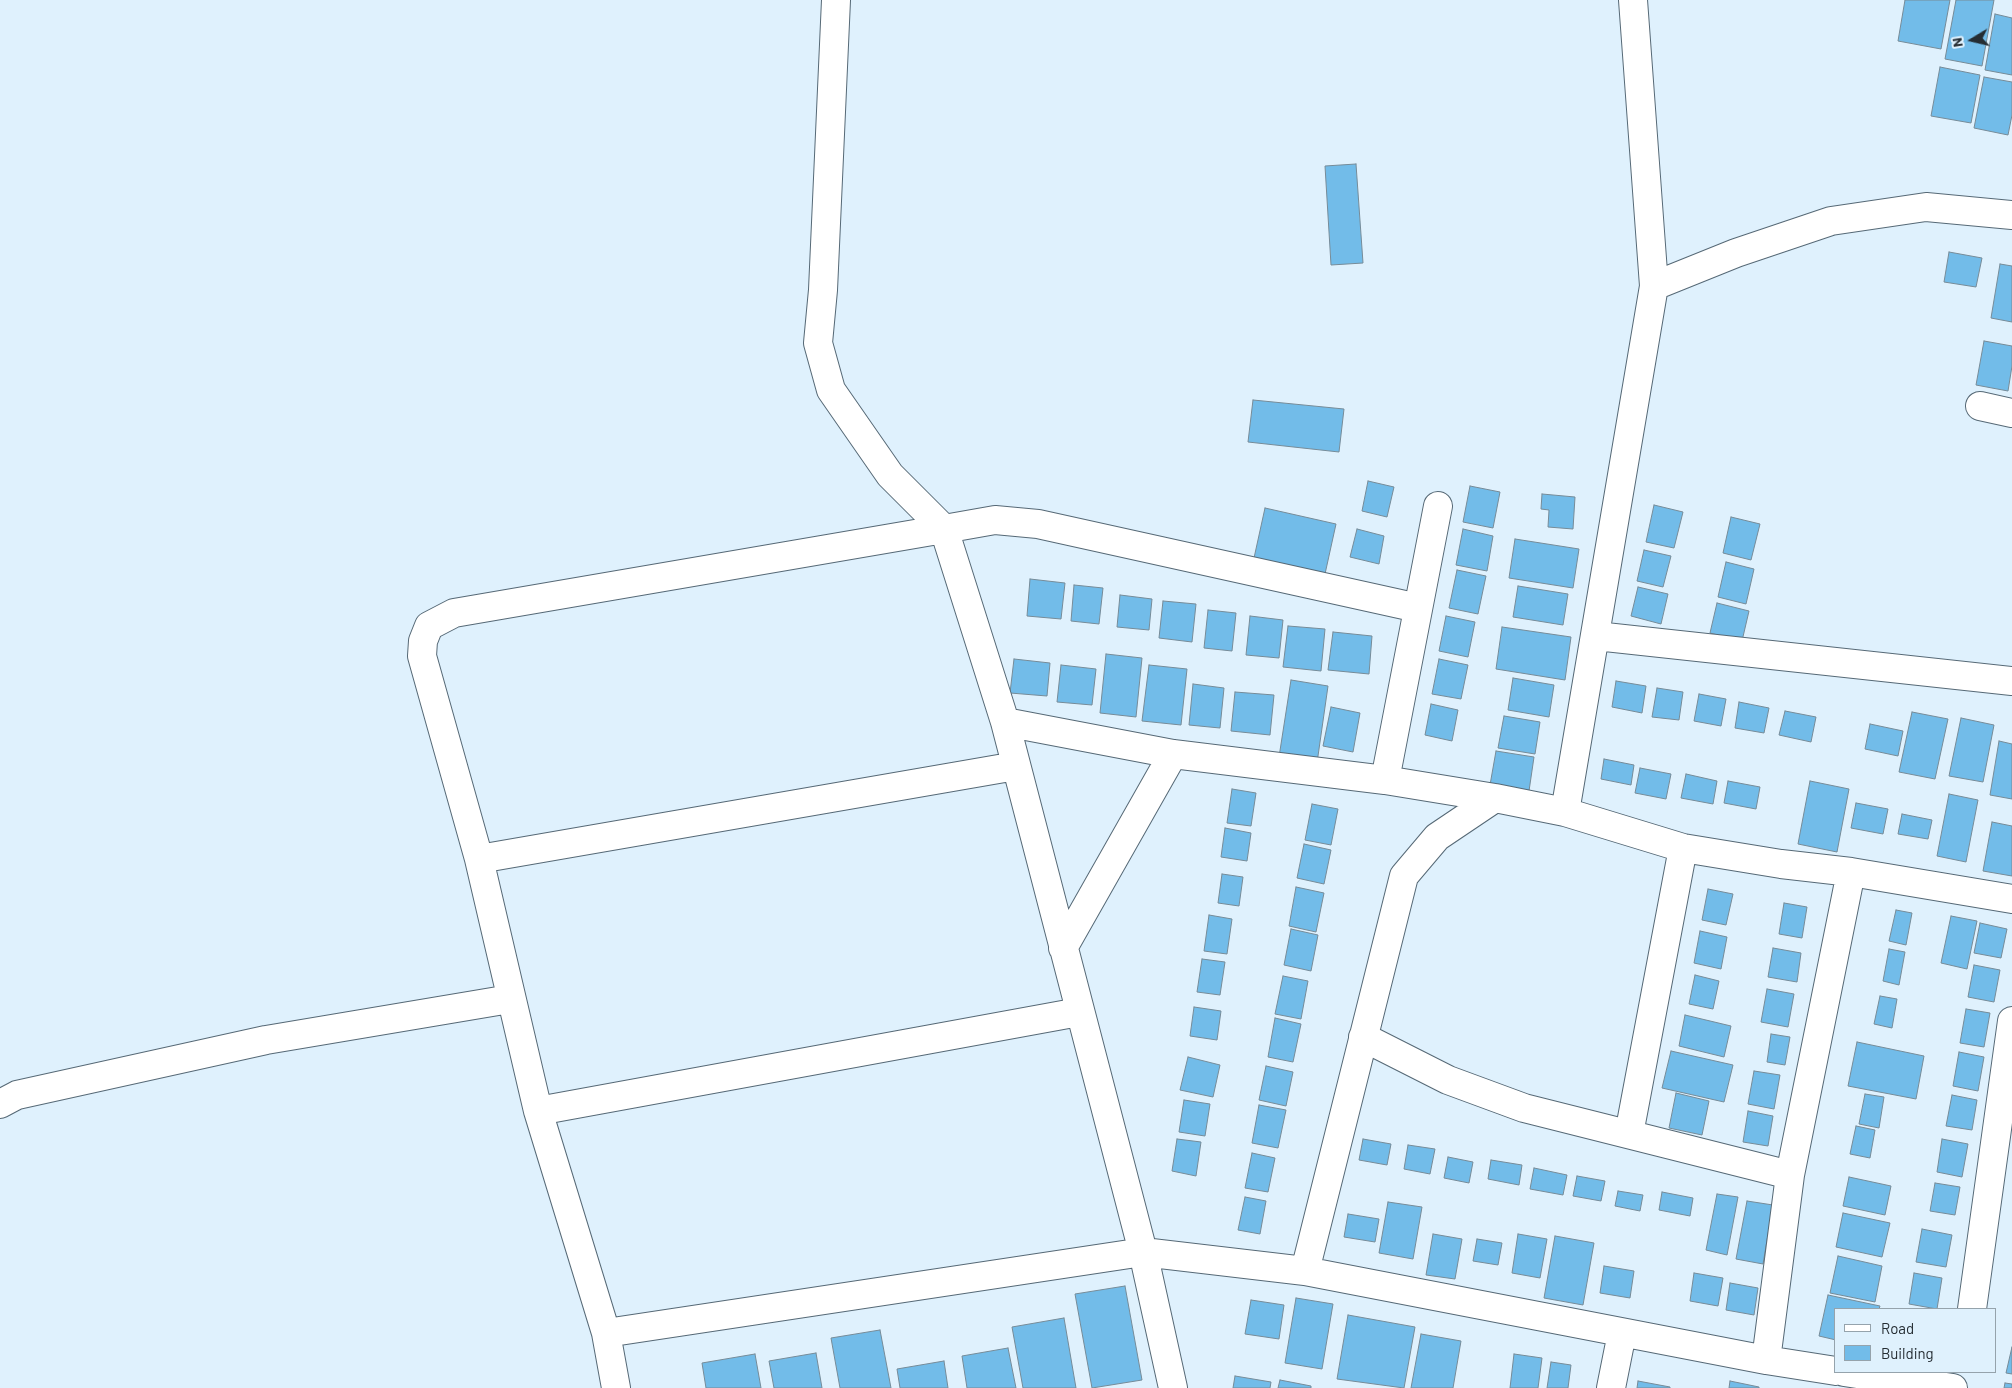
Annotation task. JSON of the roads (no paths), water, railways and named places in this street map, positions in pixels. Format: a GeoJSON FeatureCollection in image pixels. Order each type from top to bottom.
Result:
{"type":"FeatureCollection","features":[{"type":"Feature","properties":{"kind":"street"},"geometry":{"type":"LineString","coordinates":[[836,0],[818,343],[831,390],[890,475],[944,529],[1005,722],[1143,1252],[1173,1388]]}},
{"type":"Feature","properties":{"kind":"street"},"geometry":{"type":"LineString","coordinates":[[1564,812],[1596,636],[1654,286],[1633,0]]}},
{"type":"Feature","properties":{"kind":"street"},"geometry":{"type":"LineString","coordinates":[[1654,286],[1736,253],[1831,221],[1926,207],[2012,216]]}},
{"type":"Feature","properties":{"kind":"street"},"geometry":{"type":"LineString","coordinates":[[1980,406],[2012,414]]}},
{"type":"Feature","properties":{"kind":"street"},"geometry":{"type":"LineString","coordinates":[[1385,780],[1438,506]]}},
{"type":"Feature","properties":{"kind":"street"},"geometry":{"type":"LineString","coordinates":[[616,1388],[606,1333],[538,1111],[510,998],[479,859],[422,656],[423,641],[429,626],[454,613],[995,520],[1038,524],[1418,608]]}},
{"type":"Feature","properties":{"kind":"street"},"geometry":{"type":"LineString","coordinates":[[1596,636],[2012,681]]}},
{"type":"Feature","properties":{"kind":"street"},"geometry":{"type":"LineString","coordinates":[[1005,722],[1173,754],[1385,780],[1495,798],[1564,812],[1683,848],[1781,864],[1850,872],[2012,899]]}},
{"type":"Feature","properties":{"kind":"street"},"geometry":{"type":"LineString","coordinates":[[1063,948],[1173,754]]}},
{"type":"Feature","properties":{"kind":"street"},"geometry":{"type":"LineString","coordinates":[[479,859],[1016,766]]}},
{"type":"Feature","properties":{"kind":"street"},"geometry":{"type":"LineString","coordinates":[[1305,1271],[1404,876],[1437,837],[1495,798]]}},
{"type":"Feature","properties":{"kind":"street"},"geometry":{"type":"LineString","coordinates":[[1629,1134],[1683,848]]}},
{"type":"Feature","properties":{"kind":"street"},"geometry":{"type":"LineString","coordinates":[[1766,1360],[1790,1175],[1850,872]]}},
{"type":"Feature","properties":{"kind":"street"},"geometry":{"type":"LineString","coordinates":[[0,1104],[18,1095],[266,1040],[510,998]]}},
{"type":"Feature","properties":{"kind":"street"},"geometry":{"type":"LineString","coordinates":[[538,1111],[1079,1012]]}},
{"type":"Feature","properties":{"kind":"street"},"geometry":{"type":"LineString","coordinates":[[1972,1308],[2009,1072],[2012,1021]]}},
{"type":"Feature","properties":{"kind":"street"},"geometry":{"type":"LineString","coordinates":[[1363,1037],[1448,1080],[1524,1108],[1790,1175]]}},
{"type":"Feature","properties":{"kind":"street"},"geometry":{"type":"LineString","coordinates":[[606,1333],[1143,1252],[1305,1271],[1766,1360],[1834,1370]]}},
{"type":"Feature","properties":{"kind":"street"},"geometry":{"type":"LineString","coordinates":[[1611,1388],[1622,1333]]}},
{"type":"Feature","properties":{"kind":"street"},"geometry":{"type":"LineString","coordinates":[[1851,1373],[1952,1388]]}},
{"type":"Feature","properties":{"kind":"street"},"geometry":{"type":"LineString","coordinates":[[1961,1388],[1963,1373]]}}]}
